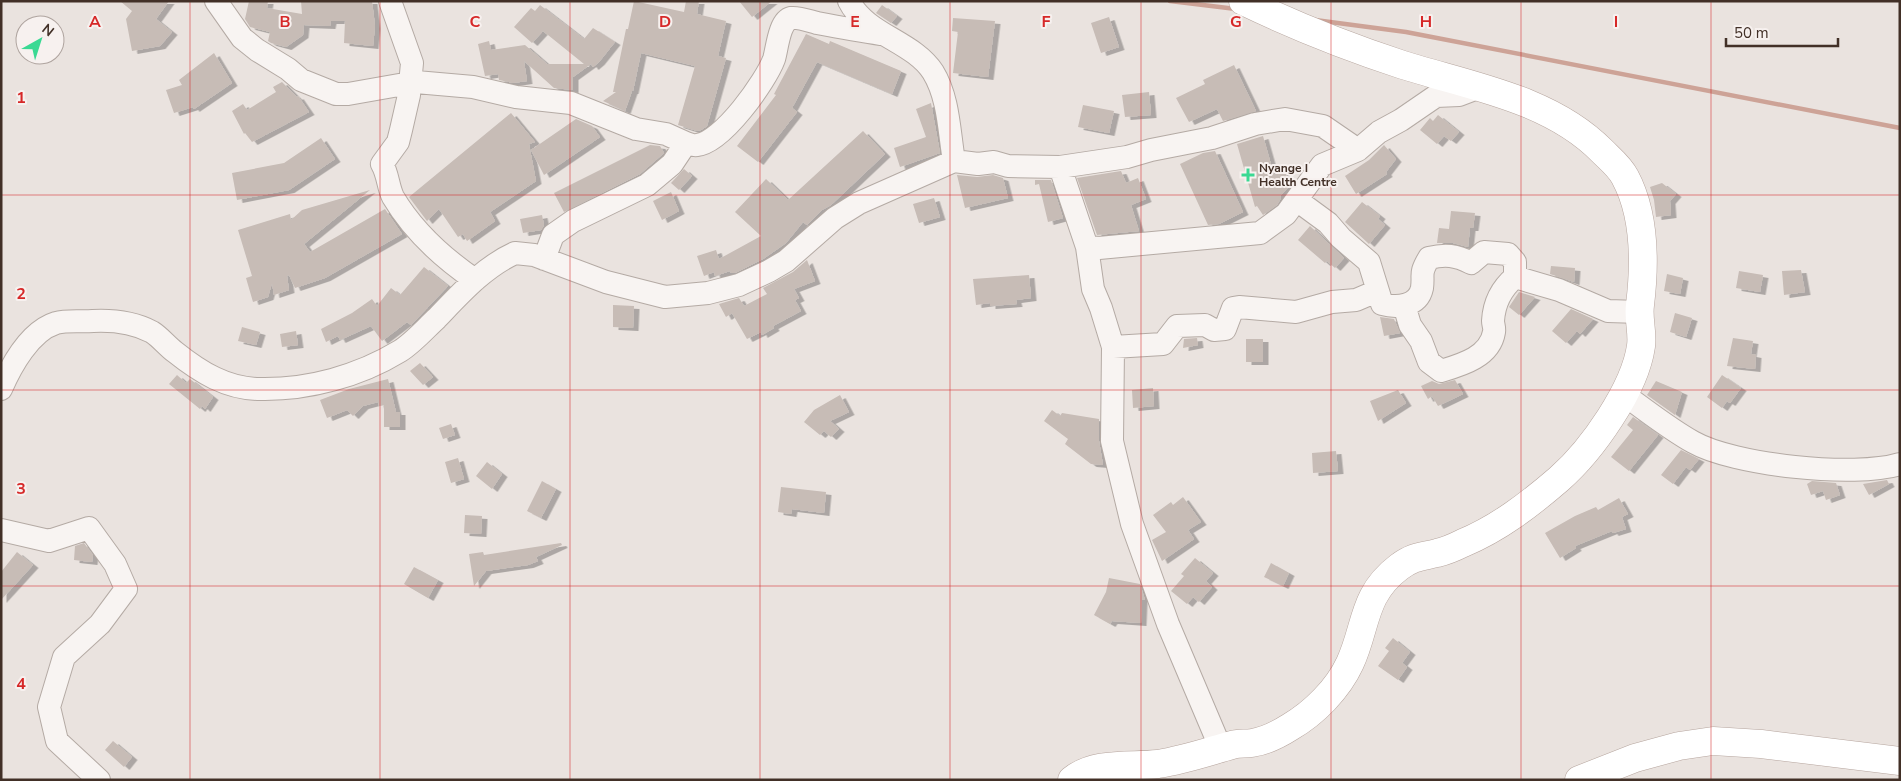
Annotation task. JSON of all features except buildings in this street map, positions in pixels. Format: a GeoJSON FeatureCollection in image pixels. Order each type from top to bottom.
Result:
{"type":"FeatureCollection","features":[{"type":"Feature","properties":{"kind":"main road"},"geometry":{"type":"LineString","coordinates":[[1072,780],[1079,774],[1095,770],[1154,764],[1235,744],[1255,742],[1272,736],[1305,718],[1329,694],[1347,669],[1375,593],[1395,571],[1422,555],[1436,554],[1482,535],[1534,500],[1563,475],[1590,447],[1613,414],[1636,365],[1642,345],[1639,312],[1642,276],[1638,215],[1630,190],[1621,171],[1589,137],[1575,126],[1480,87],[1402,64],[1322,36],[1244,1]]}},
{"type":"Feature","properties":{"kind":"main road"},"geometry":{"type":"LineString","coordinates":[[1579,780],[1635,758],[1679,746],[1713,741],[1761,744],[1900,761]]}},
{"type":"Feature","properties":{"kind":"street"},"geometry":{"type":"LineString","coordinates":[[216,1],[242,38],[257,50],[308,82],[336,94],[348,94],[416,82],[474,87],[516,97],[571,103],[636,129],[666,134],[686,143],[697,145],[704,143],[734,120],[768,75],[775,57],[777,41],[785,23],[790,18],[884,34]]}},
{"type":"Feature","properties":{"kind":"street"},"geometry":{"type":"LineString","coordinates":[[390,1],[412,63],[410,83],[398,142],[382,164],[392,195],[409,222],[438,251],[475,280]]}},
{"type":"Feature","properties":{"kind":"street"},"geometry":{"type":"LineString","coordinates":[[849,1],[856,12],[918,57],[932,71],[940,87],[947,112],[954,161]]}},
{"type":"Feature","properties":{"kind":"street"},"geometry":{"type":"LineString","coordinates":[[1087,247],[1099,248],[1260,233],[1286,214],[1298,201],[1322,166],[1358,150],[1379,132],[1401,120],[1436,96],[1459,95],[1480,87]]}},
{"type":"Feature","properties":{"kind":"street"},"geometry":{"type":"LineString","coordinates":[[1,389],[15,363],[30,342],[44,328],[66,322],[120,320],[153,332],[194,367],[228,384],[267,389],[292,387],[335,379],[365,370],[402,350],[475,280],[515,253],[544,259],[606,282],[666,297],[708,293],[739,285],[769,271],[786,261],[835,218],[859,203],[954,161],[978,164],[994,162],[1008,166],[1060,167],[1127,157],[1150,150],[1212,138],[1255,124],[1285,119],[1323,126],[1358,150]]}},
{"type":"Feature","properties":{"kind":"street"},"geometry":{"type":"LineString","coordinates":[[544,259],[553,235],[573,221],[647,185],[672,164],[686,143]]}},
{"type":"Feature","properties":{"kind":"street"},"geometry":{"type":"LineString","coordinates":[[1060,167],[1087,247],[1093,289],[1102,308],[1113,347],[1112,441],[1121,485],[1140,550],[1164,614],[1221,749]]}},
{"type":"Feature","properties":{"kind":"street"},"geometry":{"type":"LineString","coordinates":[[1298,201],[1328,223],[1369,262],[1376,279],[1377,291],[1382,304],[1411,304],[1420,295],[1422,270],[1429,258],[1445,254],[1461,257],[1471,263],[1484,252],[1508,254],[1515,262],[1515,277],[1507,284],[1496,304],[1493,321],[1494,333],[1483,354],[1464,364],[1441,370],[1429,362],[1421,341],[1410,325],[1404,305]]}},
{"type":"Feature","properties":{"kind":"street"},"geometry":{"type":"LineString","coordinates":[[1515,277],[1560,290],[1608,311],[1639,312]]}},
{"type":"Feature","properties":{"kind":"street"},"geometry":{"type":"LineString","coordinates":[[1113,347],[1162,344],[1177,326],[1205,325],[1214,330],[1225,329],[1233,308],[1296,312],[1332,302],[1356,300],[1377,291]]}},
{"type":"Feature","properties":{"kind":"street"},"geometry":{"type":"LineString","coordinates":[[1623,394],[1694,443],[1734,456],[1821,469],[1888,468],[1900,464]]}},
{"type":"Feature","properties":{"kind":"street"},"geometry":{"type":"LineString","coordinates":[[1,530],[49,540],[89,528],[115,564],[126,589],[100,624],[64,657],[49,707],[57,741],[100,780]]}},
{"type":"Feature","properties":{"kind":"waterway"},"geometry":{"type":"LineString","coordinates":[[1170,1],[1236,9]]}},
{"type":"Feature","properties":{"kind":"waterway"},"geometry":{"type":"LineString","coordinates":[[1315,20],[1406,32],[1900,128]]}},
{"type":"Feature","properties":{"kind":"place","name":"Nyange I Health Centre"},"geometry":{"type":"Point","coordinates":[1248,175]}}]}
